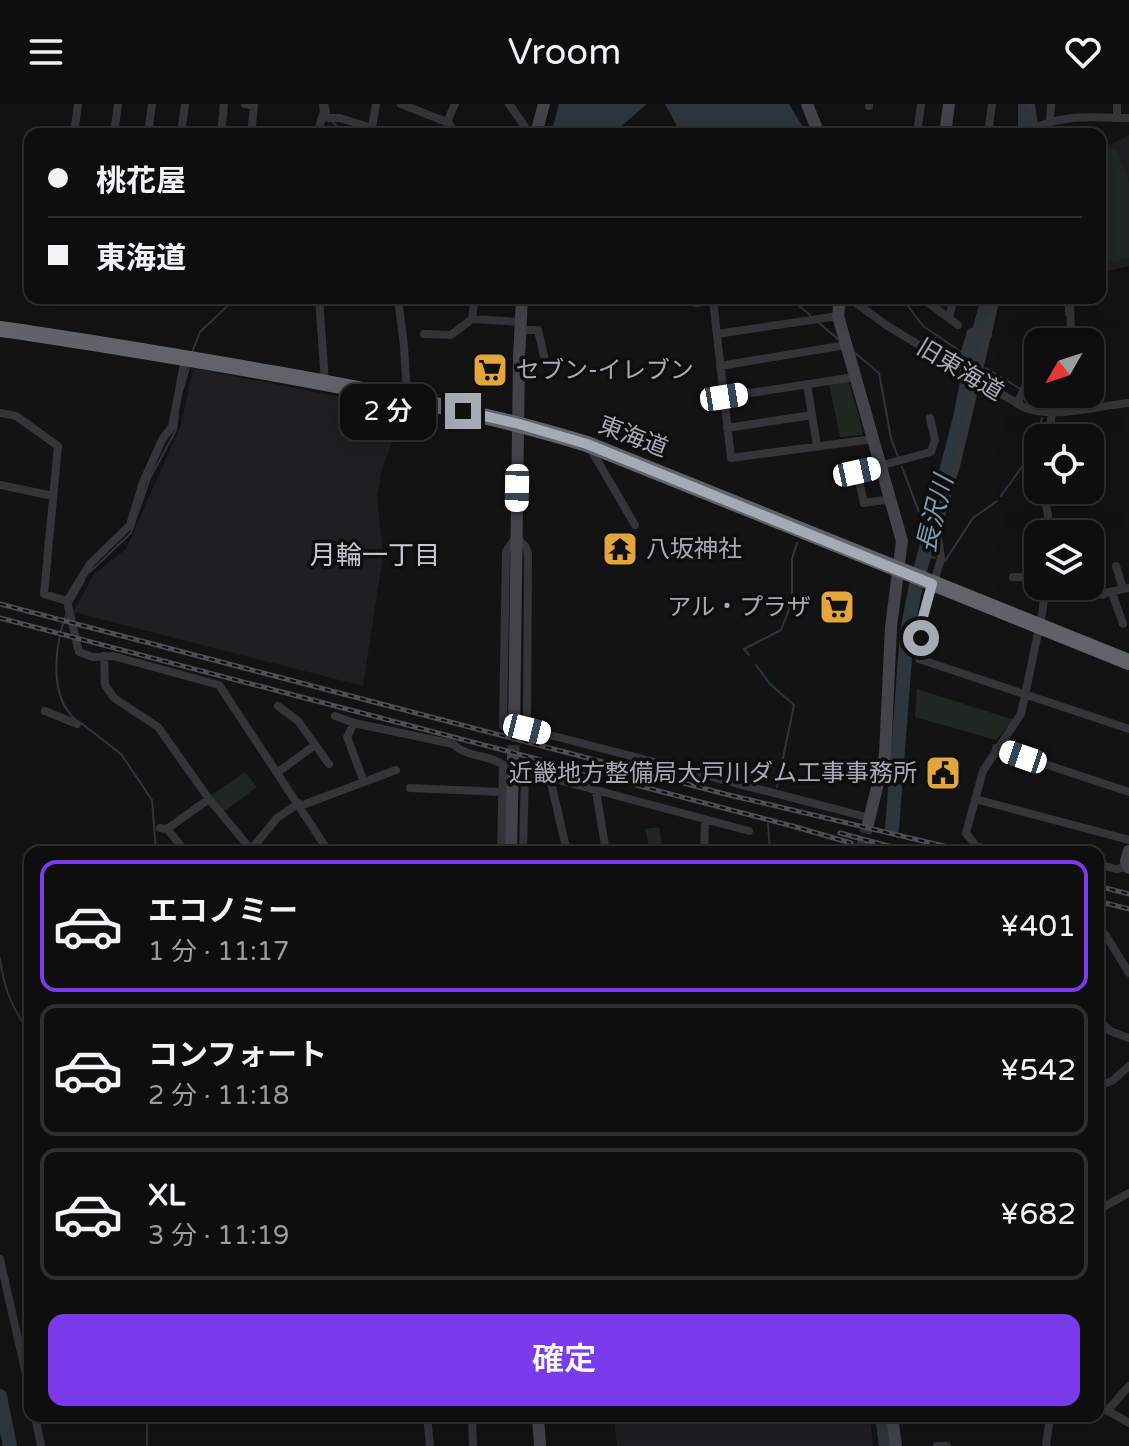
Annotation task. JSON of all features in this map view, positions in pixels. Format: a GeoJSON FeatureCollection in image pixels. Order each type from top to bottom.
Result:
{"type":"FeatureCollection","features":[{"type":"Feature","properties":{"kind":"highway","name":"東海道"},"geometry":{"type":"LineString","coordinates":[[0,329],[407,398],[519,424],[587,444],[1129,662]]}},
{"type":"Feature","properties":{"kind":"street"},"geometry":{"type":"LineString","coordinates":[[75,128],[78,104]]}},
{"type":"Feature","properties":{"kind":"street"},"geometry":{"type":"LineString","coordinates":[[115,128],[118,104]]}},
{"type":"Feature","properties":{"kind":"street"},"geometry":{"type":"LineString","coordinates":[[149,128],[152,104]]}},
{"type":"Feature","properties":{"kind":"street"},"geometry":{"type":"LineString","coordinates":[[182,128],[185,104]]}},
{"type":"Feature","properties":{"kind":"street"},"geometry":{"type":"LineString","coordinates":[[222,128],[224,104]]}},
{"type":"Feature","properties":{"kind":"street"},"geometry":{"type":"LineString","coordinates":[[245,104],[254,106],[252,128]]}},
{"type":"Feature","properties":{"kind":"street"},"geometry":{"type":"LineString","coordinates":[[372,128],[376,104]]}},
{"type":"Feature","properties":{"kind":"street"},"geometry":{"type":"LineString","coordinates":[[401,104],[447,122],[450,128]]}},
{"type":"Feature","properties":{"kind":"street"},"geometry":{"type":"LineString","coordinates":[[447,122],[455,104]]}},
{"type":"Feature","properties":{"kind":"street"},"geometry":{"type":"LineString","coordinates":[[509,104],[526,128]]}},
{"type":"Feature","properties":{"kind":"street"},"geometry":{"type":"LineString","coordinates":[[538,128],[544,104]]}},
{"type":"Feature","properties":{"kind":"street"},"geometry":{"type":"LineString","coordinates":[[807,104],[817,128]]}},
{"type":"Feature","properties":{"kind":"street"},"geometry":{"type":"LineString","coordinates":[[918,128],[921,104]]}},
{"type":"Feature","properties":{"kind":"street"},"geometry":{"type":"LineString","coordinates":[[946,128],[949,104]]}},
{"type":"Feature","properties":{"kind":"street"},"geometry":{"type":"LineString","coordinates":[[989,128],[992,104]]}},
{"type":"Feature","properties":{"kind":"street"},"geometry":{"type":"LineString","coordinates":[[1031,104],[1034,128]]}},
{"type":"Feature","properties":{"kind":"street"},"geometry":{"type":"LineString","coordinates":[[1050,120],[1051,104]]}},
{"type":"Feature","properties":{"kind":"street"},"geometry":{"type":"LineString","coordinates":[[1082,117],[1083,104]]}},
{"type":"Feature","properties":{"kind":"street"},"geometry":{"type":"LineString","coordinates":[[1117,104],[1117,118]]}},
{"type":"Feature","properties":{"kind":"street"},"geometry":{"type":"LineString","coordinates":[[324,107],[328,118],[340,118],[365,128]]}},
{"type":"Feature","properties":{"kind":"street"},"geometry":{"type":"LineString","coordinates":[[319,128],[324,107]]}},
{"type":"Feature","properties":{"kind":"street"},"geometry":{"type":"LineString","coordinates":[[1039,128],[1050,120],[1129,118]]}},
{"type":"Feature","properties":{"kind":"street"},"geometry":{"type":"LineString","coordinates":[[319,304],[325,383]]}},
{"type":"Feature","properties":{"kind":"street"},"geometry":{"type":"LineString","coordinates":[[398,304],[407,398]]}},
{"type":"Feature","properties":{"kind":"street"},"geometry":{"type":"LineString","coordinates":[[472,319],[474,304]]}},
{"type":"Feature","properties":{"kind":"street"},"geometry":{"type":"LineString","coordinates":[[522,304],[516,537],[517,729],[705,775],[869,821],[885,755],[889,652],[916,578],[941,559],[937,529],[956,466],[995,304]]}},
{"type":"Feature","properties":{"kind":"street"},"geometry":{"type":"LineString","coordinates":[[713,304],[731,458],[873,439]]}},
{"type":"Feature","properties":{"kind":"street"},"geometry":{"type":"LineString","coordinates":[[839,304],[838,316],[846,345],[902,541],[916,578],[923,617],[919,659],[1129,729]]}},
{"type":"Feature","properties":{"kind":"street","name":"旧東海道"},"geometry":{"type":"LineString","coordinates":[[857,304],[889,327],[1017,404],[1037,412],[1129,403]]}},
{"type":"Feature","properties":{"kind":"street"},"geometry":{"type":"LineString","coordinates":[[930,304],[958,325]]}},
{"type":"Feature","properties":{"kind":"street"},"geometry":{"type":"LineString","coordinates":[[949,318],[952,304]]}},
{"type":"Feature","properties":{"kind":"street"},"geometry":{"type":"LineString","coordinates":[[1070,304],[1071,328]]}},
{"type":"Feature","properties":{"kind":"street"},"geometry":{"type":"LineString","coordinates":[[717,334],[838,316]]}},
{"type":"Feature","properties":{"kind":"street"},"geometry":{"type":"LineString","coordinates":[[424,334],[451,335],[472,319],[521,326],[538,330],[544,356]]}},
{"type":"Feature","properties":{"kind":"street"},"geometry":{"type":"LineString","coordinates":[[960,369],[971,332],[988,335]]}},
{"type":"Feature","properties":{"kind":"street"},"geometry":{"type":"LineString","coordinates":[[720,366],[846,345]]}},
{"type":"Feature","properties":{"kind":"street"},"geometry":{"type":"LineString","coordinates":[[185,358],[172,427],[163,438],[143,482],[130,525],[90,564],[68,604],[79,652],[93,657],[113,656],[219,685],[325,846]]}},
{"type":"Feature","properties":{"kind":"street"},"geometry":{"type":"LineString","coordinates":[[724,397],[855,377]]}},
{"type":"Feature","properties":{"kind":"street"},"geometry":{"type":"LineString","coordinates":[[807,384],[817,446]]}},
{"type":"Feature","properties":{"kind":"street"},"geometry":{"type":"LineString","coordinates":[[1017,404],[1024,389]]}},
{"type":"Feature","properties":{"kind":"street"},"geometry":{"type":"LineString","coordinates":[[1051,424],[1053,408]]}},
{"type":"Feature","properties":{"kind":"street"},"geometry":{"type":"LineString","coordinates":[[0,413],[16,416],[58,446],[44,594],[68,604]]}},
{"type":"Feature","properties":{"kind":"street"},"geometry":{"type":"LineString","coordinates":[[727,428],[812,415]]}},
{"type":"Feature","properties":{"kind":"street"},"geometry":{"type":"LineString","coordinates":[[891,499],[864,503],[857,472],[931,452],[935,440],[930,418]]}},
{"type":"Feature","properties":{"kind":"street"},"geometry":{"type":"LineString","coordinates":[[587,444],[635,525]]}},
{"type":"Feature","properties":{"kind":"street"},"geometry":{"type":"LineString","coordinates":[[0,485],[53,496]]}},
{"type":"Feature","properties":{"kind":"street"},"geometry":{"type":"LineString","coordinates":[[1116,566],[1126,589],[1104,594],[1123,624]]}},
{"type":"Feature","properties":{"kind":"street"},"geometry":{"type":"LineString","coordinates":[[1013,577],[1024,577]]}},
{"type":"Feature","properties":{"kind":"street"},"geometry":{"type":"LineString","coordinates":[[976,846],[966,833],[975,799],[983,771],[996,748],[1018,721],[1043,600]]}},
{"type":"Feature","properties":{"kind":"street"},"geometry":{"type":"LineString","coordinates":[[104,656],[105,685],[114,698],[158,727],[247,846]]}},
{"type":"Feature","properties":{"kind":"street"},"geometry":{"type":"LineString","coordinates":[[278,706],[298,721],[329,764]]}},
{"type":"Feature","properties":{"kind":"street"},"geometry":{"type":"LineString","coordinates":[[45,711],[77,724]]}},
{"type":"Feature","properties":{"kind":"street"},"geometry":{"type":"LineString","coordinates":[[335,716],[354,723],[453,744],[460,751],[497,759],[523,771],[749,831]]}},
{"type":"Feature","properties":{"kind":"street"},"geometry":{"type":"LineString","coordinates":[[354,723],[347,737],[364,782]]}},
{"type":"Feature","properties":{"kind":"street"},"geometry":{"type":"LineString","coordinates":[[278,772],[315,745]]}},
{"type":"Feature","properties":{"kind":"street"},"geometry":{"type":"LineString","coordinates":[[996,748],[1129,792]]}},
{"type":"Feature","properties":{"kind":"street"},"geometry":{"type":"LineString","coordinates":[[501,846],[502,792],[507,763]]}},
{"type":"Feature","properties":{"kind":"street"},"geometry":{"type":"LineString","coordinates":[[507,763],[511,846]]}},
{"type":"Feature","properties":{"kind":"street"},"geometry":{"type":"LineString","coordinates":[[255,846],[277,818],[299,804],[396,770]]}},
{"type":"Feature","properties":{"kind":"street"},"geometry":{"type":"LineString","coordinates":[[523,771],[523,846]]}},
{"type":"Feature","properties":{"kind":"street"},"geometry":{"type":"LineString","coordinates":[[550,778],[566,846]]}},
{"type":"Feature","properties":{"kind":"street"},"geometry":{"type":"LineString","coordinates":[[410,788],[502,792]]}},
{"type":"Feature","properties":{"kind":"street"},"geometry":{"type":"LineString","coordinates":[[596,791],[605,846]]}},
{"type":"Feature","properties":{"kind":"street"},"geometry":{"type":"LineString","coordinates":[[180,846],[163,828],[209,799]]}},
{"type":"Feature","properties":{"kind":"street"},"geometry":{"type":"LineString","coordinates":[[975,799],[1129,840]]}},
{"type":"Feature","properties":{"kind":"street"},"geometry":{"type":"LineString","coordinates":[[702,846],[705,820]]}},
{"type":"Feature","properties":{"kind":"street"},"geometry":{"type":"LineString","coordinates":[[1104,866],[1116,869],[1129,867],[1126,861],[1129,851]]}},
{"type":"Feature","properties":{"kind":"street"},"geometry":{"type":"LineString","coordinates":[[1104,934],[1129,973]]}},
{"type":"Feature","properties":{"kind":"street"},"geometry":{"type":"LineString","coordinates":[[1104,1025],[1113,1033],[1129,1038]]}},
{"type":"Feature","properties":{"kind":"street"},"geometry":{"type":"LineString","coordinates":[[1104,1084],[1129,1066]]}},
{"type":"Feature","properties":{"kind":"street"},"geometry":{"type":"LineString","coordinates":[[1104,1207],[1129,1193]]}},
{"type":"Feature","properties":{"kind":"street"},"geometry":{"type":"LineString","coordinates":[[0,1259],[24,1365]]}},
{"type":"Feature","properties":{"kind":"street"},"geometry":{"type":"LineString","coordinates":[[1107,1411],[1129,1386]]}},
{"type":"Feature","properties":{"kind":"street"},"geometry":{"type":"LineString","coordinates":[[1104,1409],[1129,1423]]}},
{"type":"Feature","properties":{"kind":"street"},"geometry":{"type":"LineString","coordinates":[[36,1422],[41,1446]]}},
{"type":"Feature","properties":{"kind":"street"},"geometry":{"type":"LineString","coordinates":[[428,1422],[430,1446]]}},
{"type":"Feature","properties":{"kind":"street"},"geometry":{"type":"LineString","coordinates":[[472,1422],[473,1446]]}},
{"type":"Feature","properties":{"kind":"street"},"geometry":{"type":"LineString","coordinates":[[538,1422],[540,1446]]}},
{"type":"Feature","properties":{"kind":"street"},"geometry":{"type":"LineString","coordinates":[[893,1422],[896,1446]]}},
{"type":"Feature","properties":{"kind":"street"},"geometry":{"type":"LineString","coordinates":[[1046,1446],[1049,1422]]}},
{"type":"Feature","properties":{"kind":"street"},"geometry":{"type":"LineString","coordinates":[[937,1446],[947,1446]]}},
{"type":"Feature","properties":{"kind":"shaded area"},"geometry":{"type":"Polygon","coordinates":[[[559,104],[647,104],[619,128],[553,128],[559,104]]]}},
{"type":"Feature","properties":{"kind":"shaded area"},"geometry":{"type":"Polygon","coordinates":[[[665,104],[789,104],[803,128],[678,128],[665,104]]]}},
{"type":"Feature","properties":{"kind":"shaded area"},"geometry":{"type":"Polygon","coordinates":[[[1129,135],[1129,266],[1106,272],[1106,142],[1110,145],[1129,135]]]}},
{"type":"Feature","properties":{"kind":"shaded area"},"geometry":{"type":"Polygon","coordinates":[[[1106,149],[1117,150],[1129,182],[1129,258],[1106,264],[1106,149]]]}},
{"type":"Feature","properties":{"kind":"shaded area"},"geometry":{"type":"Polygon","coordinates":[[[193,368],[396,408],[393,440],[382,469],[377,496],[383,555],[363,686],[73,612],[94,574],[126,549],[181,425],[193,368]]]}},
{"type":"Feature","properties":{"kind":"shaded area"},"geometry":{"type":"Polygon","coordinates":[[[846,381],[863,431],[862,435],[840,437],[829,383],[846,381]]]}},
{"type":"Feature","properties":{"kind":"shaded area"},"geometry":{"type":"Polygon","coordinates":[[[917,689],[1014,720],[996,740],[915,717],[917,689]]]}},
{"type":"Feature","properties":{"kind":"shaded area"},"geometry":{"type":"Polygon","coordinates":[[[245,772],[257,787],[223,812],[210,796],[245,772]]]}},
{"type":"Feature","properties":{"kind":"shaded area"},"geometry":{"type":"Polygon","coordinates":[[[659,827],[662,846],[649,846],[645,829],[659,827]]]}},
{"type":"Feature","properties":{"kind":"shaded area"},"geometry":{"type":"Polygon","coordinates":[[[615,1422],[871,1422],[873,1446],[617,1446],[615,1422]]]}},
{"type":"Feature","properties":{"kind":"waterway"},"geometry":{"type":"LineString","coordinates":[[327,104],[329,111]]}},
{"type":"Feature","properties":{"kind":"waterway","name":"長沢川"},"geometry":{"type":"LineString","coordinates":[[1025,104],[1025,128]]}},
{"type":"Feature","properties":{"kind":"waterway"},"geometry":{"type":"LineString","coordinates":[[332,121],[338,128]]}},
{"type":"Feature","properties":{"kind":"waterway"},"geometry":{"type":"LineString","coordinates":[[193,350],[200,332],[230,304]]}},
{"type":"Feature","properties":{"kind":"waterway"},"geometry":{"type":"LineString","coordinates":[[797,304],[810,315]]}},
{"type":"Feature","properties":{"kind":"waterway"},"geometry":{"type":"LineString","coordinates":[[906,304],[923,326],[963,353]]}},
{"type":"Feature","properties":{"kind":"waterway","name":"長沢川"},"geometry":{"type":"LineString","coordinates":[[892,829],[907,632],[986,304]]}},
{"type":"Feature","properties":{"kind":"waterway"},"geometry":{"type":"LineString","coordinates":[[1066,304],[1066,315]]}},
{"type":"Feature","properties":{"kind":"waterway"},"geometry":{"type":"LineString","coordinates":[[819,323],[839,340]]}},
{"type":"Feature","properties":{"kind":"waterway"},"geometry":{"type":"LineString","coordinates":[[855,353],[879,373],[891,438],[898,457]]}},
{"type":"Feature","properties":{"kind":"waterway","name":"長沢川"},"geometry":{"type":"LineString","coordinates":[[968,356],[975,361]]}},
{"type":"Feature","properties":{"kind":"waterway"},"geometry":{"type":"LineString","coordinates":[[183,389],[189,367]]}},
{"type":"Feature","properties":{"kind":"waterway"},"geometry":{"type":"LineString","coordinates":[[986,368],[1019,388]]}},
{"type":"Feature","properties":{"kind":"waterway"},"geometry":{"type":"LineString","coordinates":[[90,572],[131,533],[150,478],[176,430],[178,415]]}},
{"type":"Feature","properties":{"kind":"waterway"},"geometry":{"type":"LineString","coordinates":[[1001,496],[1031,454],[1042,418]]}},
{"type":"Feature","properties":{"kind":"waterway"},"geometry":{"type":"LineString","coordinates":[[902,467],[923,523],[925,553]]}},
{"type":"Feature","properties":{"kind":"waterway"},"geometry":{"type":"LineString","coordinates":[[945,561],[973,518],[997,501]]}},
{"type":"Feature","properties":{"kind":"waterway"},"geometry":{"type":"LineString","coordinates":[[749,655],[744,649],[781,630],[792,602],[792,559],[797,543]]}},
{"type":"Feature","properties":{"kind":"waterway"},"geometry":{"type":"LineString","coordinates":[[924,555],[935,558]]}},
{"type":"Feature","properties":{"kind":"waterway"},"geometry":{"type":"LineString","coordinates":[[71,603],[84,581]]}},
{"type":"Feature","properties":{"kind":"waterway"},"geometry":{"type":"LineString","coordinates":[[67,612],[59,638],[57,683],[66,709],[75,719]]}},
{"type":"Feature","properties":{"kind":"waterway"},"geometry":{"type":"LineString","coordinates":[[756,665],[770,684],[794,705],[777,787]]}},
{"type":"Feature","properties":{"kind":"waterway"},"geometry":{"type":"LineString","coordinates":[[81,723],[121,754],[152,800],[156,846]]}},
{"type":"Feature","properties":{"kind":"waterway"},"geometry":{"type":"LineString","coordinates":[[768,824],[770,846]]}},
{"type":"Feature","properties":{"kind":"waterway"},"geometry":{"type":"LineString","coordinates":[[0,958],[9,997],[24,1024]]}},
{"type":"Feature","properties":{"kind":"waterway"},"geometry":{"type":"LineString","coordinates":[[0,1396],[10,1446]]}},
{"type":"Feature","properties":{"kind":"waterway"},"geometry":{"type":"LineString","coordinates":[[147,1422],[147,1446]]}},
{"type":"Feature","properties":{"kind":"waterway","name":"長沢川"},"geometry":{"type":"LineString","coordinates":[[883,1422],[886,1446]]}},
{"type":"Feature","properties":{"kind":"tunnel"},"geometry":{"type":"LineString","coordinates":[[513,757],[514,732]]}},
{"type":"Feature","properties":{"kind":"tunnel"},"geometry":{"type":"LineString","coordinates":[[862,846],[868,824]]}},
{"type":"Feature","properties":{"kind":"railway"},"geometry":{"type":"LineString","coordinates":[[0,604],[725,794],[944,846]]}},
{"type":"Feature","properties":{"kind":"railway"},"geometry":{"type":"LineString","coordinates":[[0,618],[851,843]]}},
{"type":"Feature","properties":{"kind":"railway"},"geometry":{"type":"LineString","coordinates":[[840,833],[889,846]]}},
{"type":"Feature","properties":{"kind":"railway"},"geometry":{"type":"LineString","coordinates":[[1104,888],[1129,894]]}},
{"type":"Feature","properties":{"kind":"railway"},"geometry":{"type":"LineString","coordinates":[[1104,903],[1129,909]]}},
{"type":"Feature","properties":{"kind":"place","name":"セブン-イレブン"},"geometry":{"type":"Point","coordinates":[490,370]}},
{"type":"Feature","properties":{"kind":"place","name":"八坂神社"},"geometry":{"type":"Point","coordinates":[620,549]}},
{"type":"Feature","properties":{"kind":"place","name":"アル・プラザ"},"geometry":{"type":"Point","coordinates":[837,607]}},
{"type":"Feature","properties":{"kind":"place","name":"近畿地方整備局大戸川ダム工事事務所"},"geometry":{"type":"Point","coordinates":[943,773]}},
{"type":"Feature","properties":{"kind":"district","name":"月輪一丁目"},"geometry":{"type":"Point","coordinates":[375,555]}},
{"type":"Feature","properties":{"kind":"route"},"geometry":{"type":"LineString","coordinates":[[463,411],[587,444],[932,584],[921,638]]}}]}
